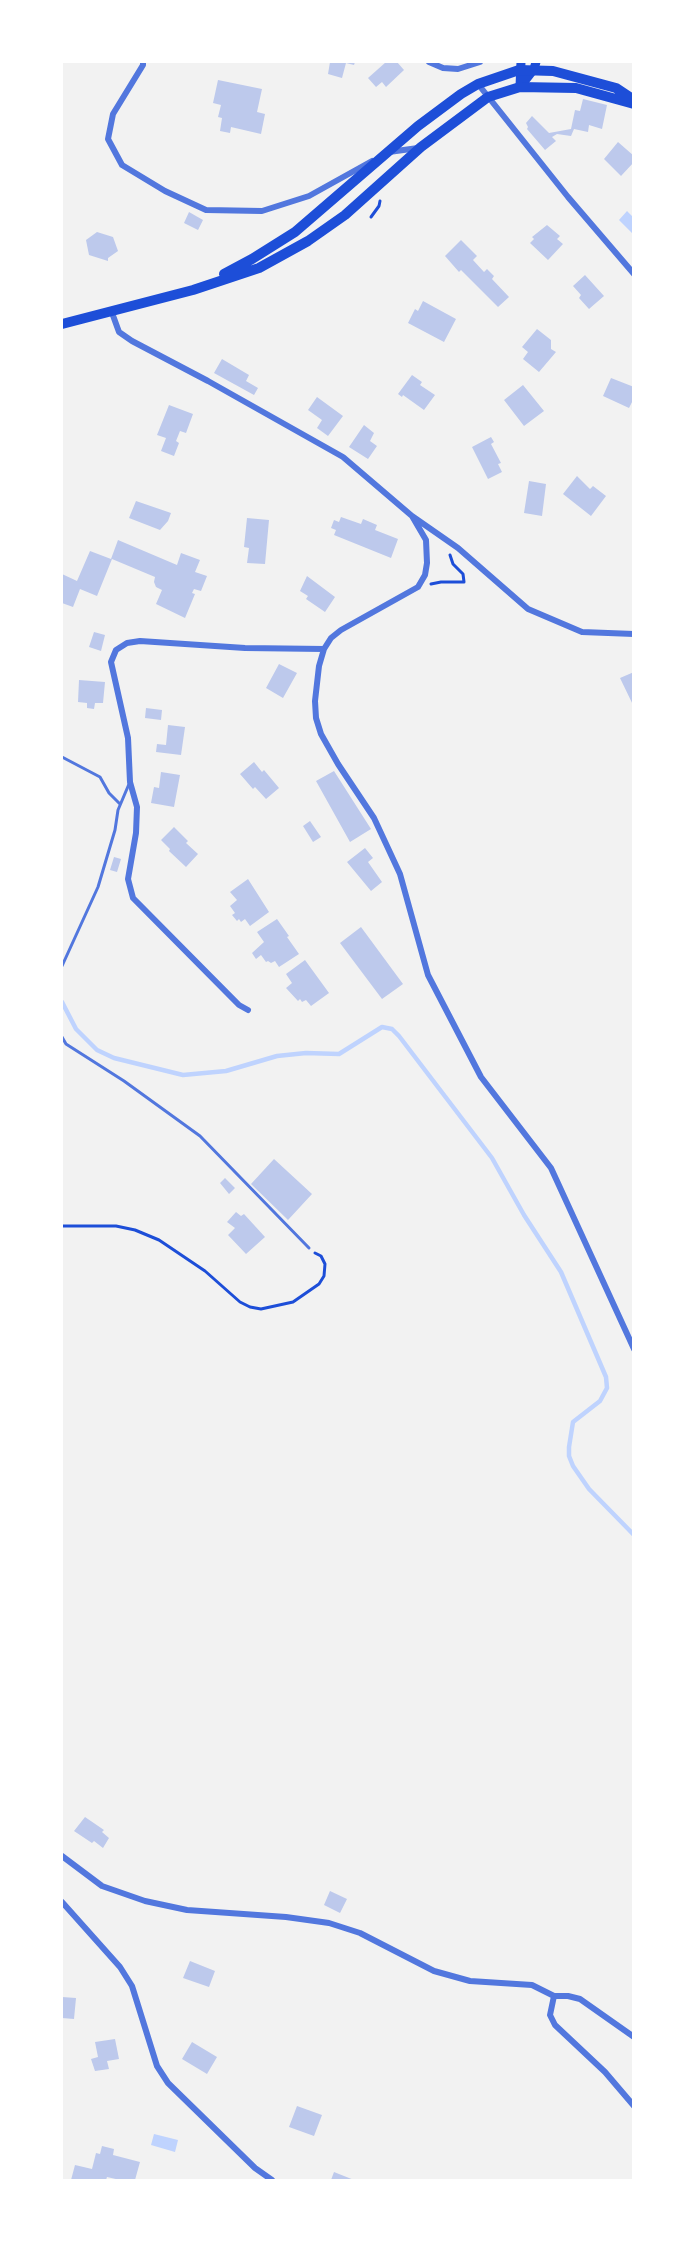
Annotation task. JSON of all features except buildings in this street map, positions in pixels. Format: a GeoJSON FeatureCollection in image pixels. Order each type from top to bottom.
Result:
{"type":"FeatureCollection","features":[{"type":"Feature","properties":{"kind":"main road"},"geometry":{"type":"LineString","coordinates":[[193,290],[252,259],[295,232],[443,107],[478,84],[520,66],[535,65],[616,88],[633,102]]}},
{"type":"Feature","properties":{"kind":"main road"},"geometry":{"type":"LineString","coordinates":[[520,87],[535,65]]}},
{"type":"Feature","properties":{"kind":"main road"},"geometry":{"type":"LineString","coordinates":[[520,66],[520,87]]}},
{"type":"Feature","properties":{"kind":"main road"},"geometry":{"type":"LineString","coordinates":[[62,324],[193,290],[259,268],[308,241],[345,215],[421,147],[488,97],[520,87],[576,88],[633,102]]}},
{"type":"Feature","properties":{"kind":"street"},"geometry":{"type":"LineString","coordinates":[[143,62],[113,114],[108,139],[122,165],[165,191],[206,210],[262,212],[309,196],[388,152],[421,147]]}},
{"type":"Feature","properties":{"kind":"street"},"geometry":{"type":"LineString","coordinates":[[429,62],[442,68],[458,69],[480,62]]}},
{"type":"Feature","properties":{"kind":"street"},"geometry":{"type":"LineString","coordinates":[[478,84],[633,274]]}},
{"type":"Feature","properties":{"kind":"street"},"geometry":{"type":"LineString","coordinates":[[111,310],[119,332],[343,457],[412,516],[458,549],[528,609],[582,632],[633,634]]}},
{"type":"Feature","properties":{"kind":"street"},"geometry":{"type":"LineString","coordinates":[[412,516],[426,540],[425,575],[418,587],[341,630],[331,638],[324,649],[316,684],[316,718],[321,734],[338,764],[374,818],[400,874],[428,975],[481,1077],[551,1168],[633,1349]]}},
{"type":"Feature","properties":{"kind":"street"},"geometry":{"type":"LineString","coordinates":[[248,1010],[238,1005],[133,898],[128,879],[136,833],[137,807],[130,782],[128,738],[111,662],[116,650],[127,643],[140,641],[245,648],[324,649]]}},
{"type":"Feature","properties":{"kind":"street"},"geometry":{"type":"LineString","coordinates":[[62,1856],[102,1886],[145,1901],[187,1910],[286,1917],[329,1923],[360,1933],[434,1971],[470,1981],[532,1984],[554,1996],[568,1996],[580,2000],[633,2037]]}},
{"type":"Feature","properties":{"kind":"street"},"geometry":{"type":"LineString","coordinates":[[62,1902],[120,1967],[132,1986],[158,2066],[168,2083],[255,2168],[272,2181]]}},
{"type":"Feature","properties":{"kind":"street"},"geometry":{"type":"LineString","coordinates":[[554,1996],[550,2015],[555,2025],[605,2072],[633,2106]]}},
{"type":"Feature","properties":{"kind":"lane"},"geometry":{"type":"LineString","coordinates":[[62,757],[100,777],[109,793],[120,804]]}},
{"type":"Feature","properties":{"kind":"lane"},"geometry":{"type":"LineString","coordinates":[[62,966],[98,887],[115,830],[120,804],[130,782]]}},
{"type":"Feature","properties":{"kind":"lane"},"geometry":{"type":"LineString","coordinates":[[62,1038],[66,1044],[124,1081],[200,1136],[309,1248]]}},
{"type":"Feature","properties":{"kind":"path"},"geometry":{"type":"LineString","coordinates":[[418,587],[441,582],[464,582],[463,574],[453,564],[449,555],[458,549]]}},
{"type":"Feature","properties":{"kind":"path"},"geometry":{"type":"LineString","coordinates":[[62,1226],[116,1226],[135,1230],[151,1237],[206,1271],[240,1302],[261,1309],[292,1302],[319,1284],[324,1276],[325,1264],[321,1256],[309,1248]]}},
{"type":"Feature","properties":{"kind":"water"},"geometry":{"type":"Polygon","coordinates":[[[627,211],[633,217],[633,234],[619,220],[627,211]]]}},
{"type":"Feature","properties":{"kind":"water"},"geometry":{"type":"Polygon","coordinates":[[[154,2134],[178,2140],[175,2152],[151,2145],[154,2134]]]}},
{"type":"Feature","properties":{"kind":"waterway"},"geometry":{"type":"LineString","coordinates":[[62,1002],[76,1029],[97,1050],[114,1058],[183,1075],[226,1071],[277,1056],[306,1053],[339,1054],[382,1027],[392,1029],[492,1158],[524,1215],[561,1272],[606,1377],[607,1388],[600,1401],[573,1422],[569,1456],[589,1489],[634,1535]]}}]}
